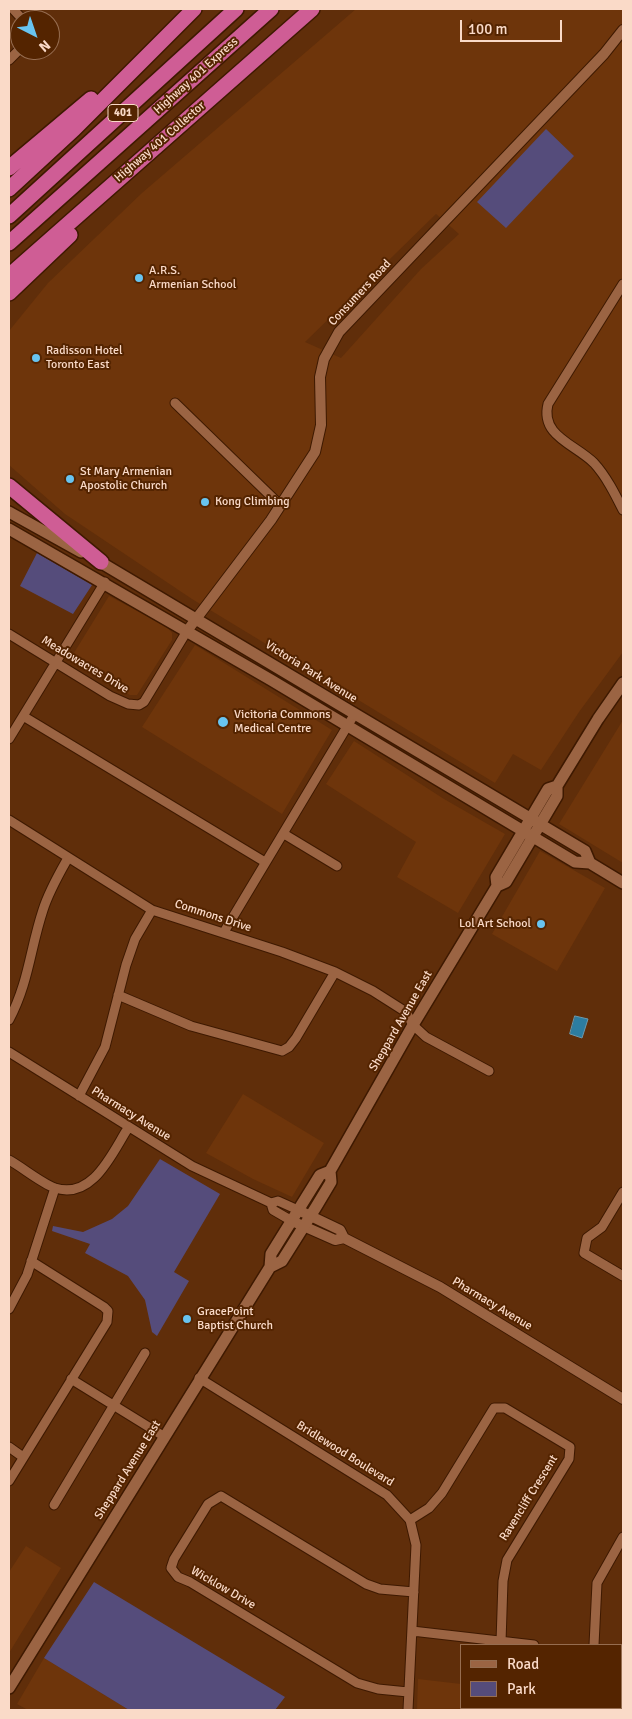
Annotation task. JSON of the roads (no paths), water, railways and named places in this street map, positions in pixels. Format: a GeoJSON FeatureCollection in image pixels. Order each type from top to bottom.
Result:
{"type":"FeatureCollection","features":[{"type":"Feature","properties":{"kind":"highway","name":"401"},"geometry":{"type":"LineString","coordinates":[[9,189],[74,128],[194,9]]}},
{"type":"Feature","properties":{"kind":"highway","name":"Highway 401 Express"},"geometry":{"type":"LineString","coordinates":[[9,216],[236,9]]}},
{"type":"Feature","properties":{"kind":"highway","name":"Highway 401 Express"},"geometry":{"type":"LineString","coordinates":[[9,244],[271,9]]}},
{"type":"Feature","properties":{"kind":"highway","name":"Highway 401 Collector"},"geometry":{"type":"LineString","coordinates":[[9,276],[312,9]]}},
{"type":"Feature","properties":{"kind":"highway"},"geometry":{"type":"LineString","coordinates":[[255,59],[318,9]]}},
{"type":"Feature","properties":{"kind":"highway"},"geometry":{"type":"LineString","coordinates":[[9,168],[167,36]]}},
{"type":"Feature","properties":{"kind":"highway"},"geometry":{"type":"LineString","coordinates":[[9,292],[83,223],[169,134]]}},
{"type":"Feature","properties":{"kind":"highway"},"geometry":{"type":"LineString","coordinates":[[9,486],[101,562]]}},
{"type":"Feature","properties":{"kind":"main road","name":"Victoria Park Avenue"},"geometry":{"type":"LineString","coordinates":[[9,512],[101,562],[354,715],[585,851],[590,863]]}},
{"type":"Feature","properties":{"kind":"main road","name":"Victoria Park Avenue"},"geometry":{"type":"LineString","coordinates":[[9,528],[105,582],[575,862],[590,863],[623,882]]}},
{"type":"Feature","properties":{"kind":"main road","name":"Sheppard Avenue East"},"geometry":{"type":"LineString","coordinates":[[270,1267],[282,1261],[308,1221],[331,1182],[330,1171],[413,1025],[497,886],[496,877],[535,821],[558,796],[557,786],[598,718],[623,683]]}},
{"type":"Feature","properties":{"kind":"main road","name":"Sheppard Avenue East"},"geometry":{"type":"LineString","coordinates":[[9,1688],[165,1437],[199,1378],[270,1267],[271,1254],[320,1174],[330,1171]]}},
{"type":"Feature","properties":{"kind":"street","name":"Consumers Road"},"geometry":{"type":"LineString","coordinates":[[195,618],[281,506],[315,452],[321,425],[320,377],[324,358],[339,332],[604,54],[623,30]]}},
{"type":"Feature","properties":{"kind":"street"},"geometry":{"type":"LineString","coordinates":[[622,505],[596,465],[550,428],[545,415],[548,404],[623,284]]}},
{"type":"Feature","properties":{"kind":"street"},"geometry":{"type":"LineString","coordinates":[[175,403],[281,506]]}},
{"type":"Feature","properties":{"kind":"street"},"geometry":{"type":"LineString","coordinates":[[9,739],[105,582]]}},
{"type":"Feature","properties":{"kind":"street","name":"Meadowacres Drive"},"geometry":{"type":"LineString","coordinates":[[9,634],[110,696],[128,704],[138,705],[144,702],[195,618]]}},
{"type":"Feature","properties":{"kind":"street"},"geometry":{"type":"LineString","coordinates":[[224,932],[354,715]]}},
{"type":"Feature","properties":{"kind":"street"},"geometry":{"type":"LineString","coordinates":[[23,716],[265,862]]}},
{"type":"Feature","properties":{"kind":"street","name":"Commons Drive"},"geometry":{"type":"LineString","coordinates":[[9,820],[152,910],[224,932],[335,972],[374,991],[406,1012],[413,1025],[426,1037],[489,1071]]}},
{"type":"Feature","properties":{"kind":"street"},"geometry":{"type":"LineString","coordinates":[[284,834],[337,866]]}},
{"type":"Feature","properties":{"kind":"street"},"geometry":{"type":"LineString","coordinates":[[9,1020],[19,1001],[28,974],[43,909],[68,858]]}},
{"type":"Feature","properties":{"kind":"street"},"geometry":{"type":"LineString","coordinates":[[79,1096],[105,1047],[118,994],[135,939],[152,910]]}},
{"type":"Feature","properties":{"kind":"street"},"geometry":{"type":"LineString","coordinates":[[118,994],[191,1026],[282,1051],[289,1047],[296,1038],[335,972]]}},
{"type":"Feature","properties":{"kind":"street","name":"Pharmacy Avenue"},"geometry":{"type":"LineString","coordinates":[[9,1052],[128,1128],[192,1166],[271,1204],[273,1210],[295,1215],[308,1221],[335,1240],[344,1238],[440,1287],[623,1399]]}},
{"type":"Feature","properties":{"kind":"street"},"geometry":{"type":"LineString","coordinates":[[9,1160],[54,1188],[72,1189],[92,1181],[128,1128]]}},
{"type":"Feature","properties":{"kind":"street"},"geometry":{"type":"LineString","coordinates":[[9,1309],[22,1285],[31,1261],[54,1188]]}},
{"type":"Feature","properties":{"kind":"street"},"geometry":{"type":"LineString","coordinates":[[623,1192],[602,1227],[587,1238],[584,1253],[623,1276]]}},
{"type":"Feature","properties":{"kind":"street"},"geometry":{"type":"LineString","coordinates":[[9,1481],[107,1322],[108,1311],[104,1306],[31,1261]]}},
{"type":"Feature","properties":{"kind":"street"},"geometry":{"type":"LineString","coordinates":[[54,1505],[145,1353]]}},
{"type":"Feature","properties":{"kind":"street","name":"Bridlewood Boulevard"},"geometry":{"type":"LineString","coordinates":[[199,1378],[387,1495],[410,1520],[416,1545],[408,1710]]}},
{"type":"Feature","properties":{"kind":"street"},"geometry":{"type":"LineString","coordinates":[[71,1379],[165,1437]]}},
{"type":"Feature","properties":{"kind":"street","name":"Ravencliff Crescent"},"geometry":{"type":"LineString","coordinates":[[410,1520],[429,1508],[442,1493],[494,1408],[504,1408],[570,1447],[569,1459],[507,1560],[503,1581],[501,1642]]}},
{"type":"Feature","properties":{"kind":"street"},"geometry":{"type":"LineString","coordinates":[[9,1448],[23,1457]]}},
{"type":"Feature","properties":{"kind":"street","name":"Wicklow Drive"},"geometry":{"type":"LineString","coordinates":[[408,1692],[378,1689],[356,1683],[190,1582],[178,1577],[171,1568],[174,1559],[208,1504],[220,1496],[366,1584],[380,1589],[414,1592]]}},
{"type":"Feature","properties":{"kind":"street"},"geometry":{"type":"LineString","coordinates":[[594,1644],[597,1583],[623,1537]]}},
{"type":"Feature","properties":{"kind":"street"},"geometry":{"type":"LineString","coordinates":[[412,1631],[523,1644]]}},
{"type":"Feature","properties":{"kind":"water"},"geometry":{"type":"Polygon","coordinates":[[[575,1016],[588,1019],[582,1038],[570,1034],[575,1016]]]}},
{"type":"Feature","properties":{"kind":"place","name":"A.R.S. Armenian School"},"geometry":{"type":"Point","coordinates":[139,278]}},
{"type":"Feature","properties":{"kind":"place","name":"Radisson Hotel Toronto East"},"geometry":{"type":"Point","coordinates":[36,358]}},
{"type":"Feature","properties":{"kind":"place","name":"St Mary Armenian Apostolic Church"},"geometry":{"type":"Point","coordinates":[70,479]}},
{"type":"Feature","properties":{"kind":"place","name":"Kong Climbing"},"geometry":{"type":"Point","coordinates":[205,502]}},
{"type":"Feature","properties":{"kind":"place","name":"Vicitoria Commons Medical Centre"},"geometry":{"type":"Point","coordinates":[223,722]}},
{"type":"Feature","properties":{"kind":"place","name":"Lol Art School"},"geometry":{"type":"Point","coordinates":[541,924]}},
{"type":"Feature","properties":{"kind":"place","name":"GracePoint Baptist Church"},"geometry":{"type":"Point","coordinates":[187,1319]}}]}
